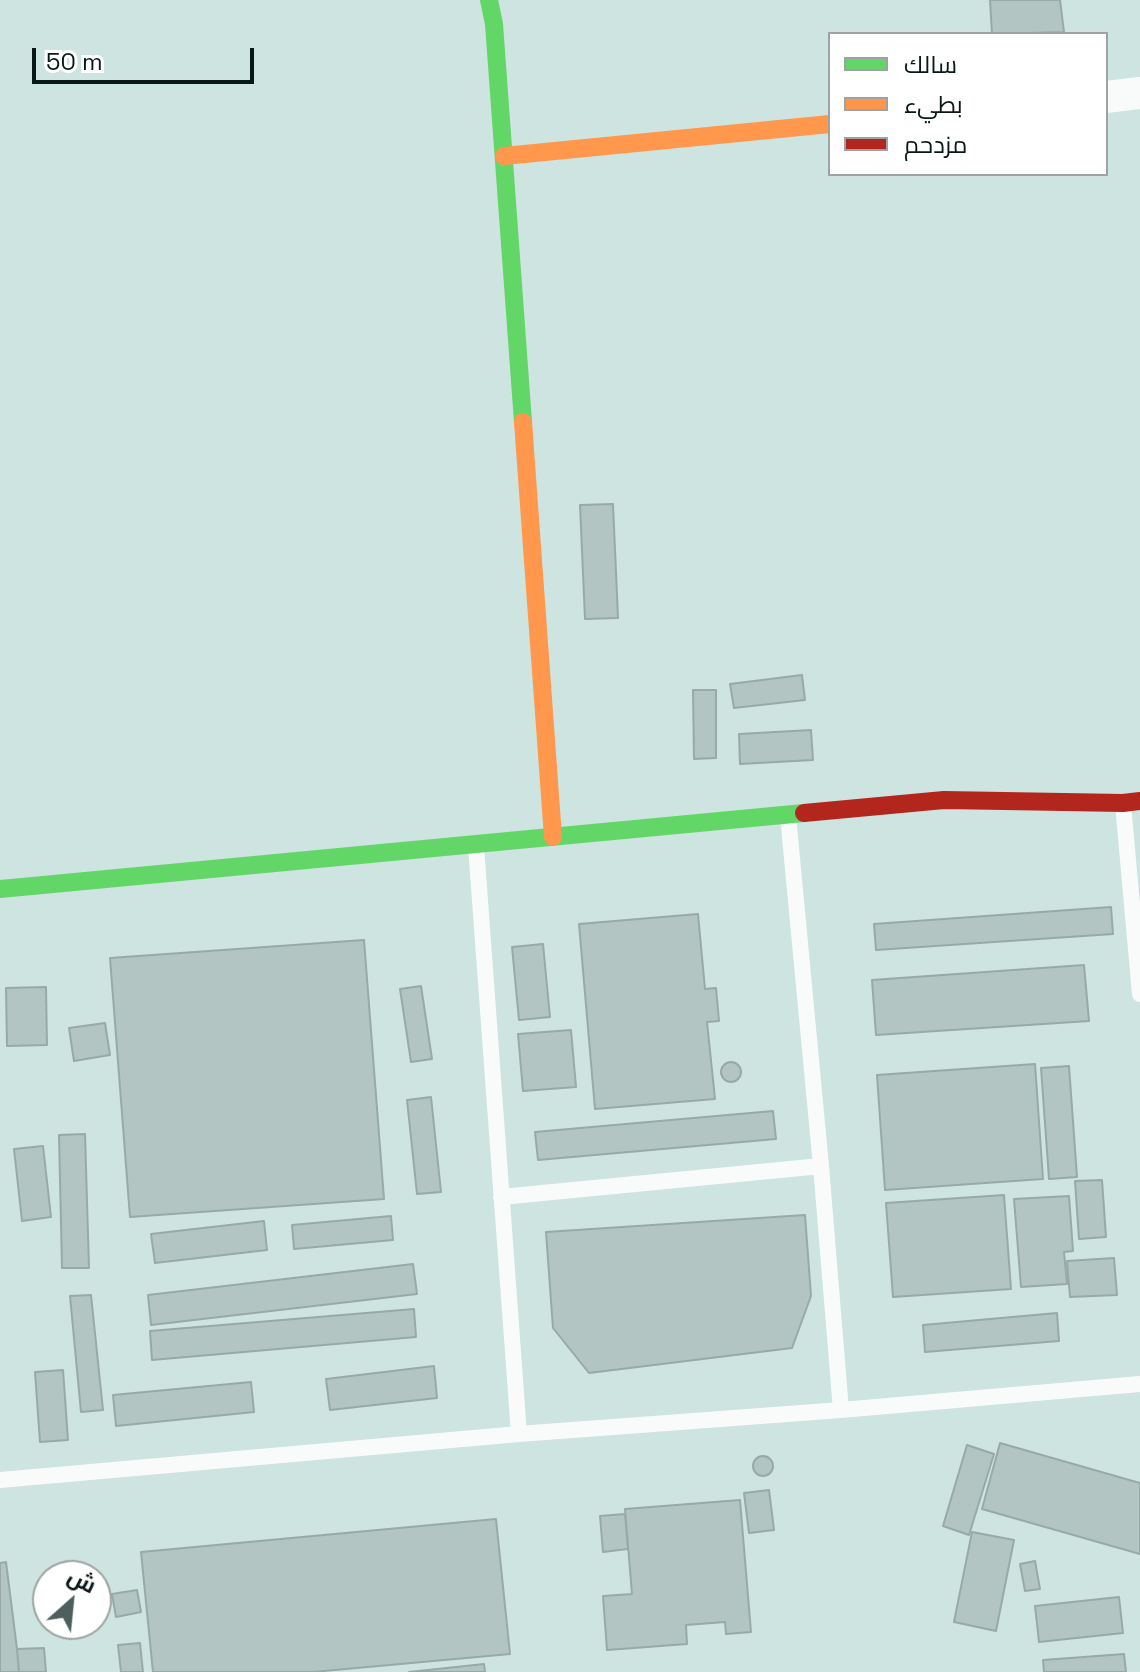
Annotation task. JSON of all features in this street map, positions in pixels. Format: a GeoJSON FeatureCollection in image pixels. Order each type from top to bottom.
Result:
{"type":"FeatureCollection","features":[{"type":"Feature","properties":{"kind":"street"},"geometry":{"type":"LineString","coordinates":[[489,0],[494,24],[553,837]]}},
{"type":"Feature","properties":{"kind":"street"},"geometry":{"type":"LineString","coordinates":[[1108,97],[1140,93]]}},
{"type":"Feature","properties":{"kind":"street"},"geometry":{"type":"LineString","coordinates":[[504,156],[828,124]]}},
{"type":"Feature","properties":{"kind":"street"},"geometry":{"type":"LineString","coordinates":[[0,889],[944,800],[1132,802]]}},
{"type":"Feature","properties":{"kind":"lane"},"geometry":{"type":"LineString","coordinates":[[1132,802],[1140,994]]}},
{"type":"Feature","properties":{"kind":"lane"},"geometry":{"type":"LineString","coordinates":[[788,815],[841,1410]]}},
{"type":"Feature","properties":{"kind":"lane"},"geometry":{"type":"LineString","coordinates":[[476,844],[519,1434]]}},
{"type":"Feature","properties":{"kind":"lane"},"geometry":{"type":"LineString","coordinates":[[501,1197],[821,1166]]}},
{"type":"Feature","properties":{"kind":"lane"},"geometry":{"type":"LineString","coordinates":[[0,1480],[1140,1384]]}},
{"type":"Feature","properties":{"kind":"building"},"geometry":{"type":"Polygon","coordinates":[[[990,0],[1060,0],[1064,32],[992,32],[990,0]]]}},
{"type":"Feature","properties":{"kind":"building"},"geometry":{"type":"Polygon","coordinates":[[[613,504],[618,618],[585,619],[580,505],[613,504]]]}},
{"type":"Feature","properties":{"kind":"building"},"geometry":{"type":"Polygon","coordinates":[[[802,675],[805,700],[734,708],[730,684],[802,675]]]}},
{"type":"Feature","properties":{"kind":"building"},"geometry":{"type":"Polygon","coordinates":[[[693,690],[716,690],[716,758],[694,759],[693,690]]]}},
{"type":"Feature","properties":{"kind":"building"},"geometry":{"type":"Polygon","coordinates":[[[811,730],[813,760],[740,764],[739,734],[811,730]]]}},
{"type":"Feature","properties":{"kind":"building"},"geometry":{"type":"Polygon","coordinates":[[[1111,907],[1113,934],[876,950],[874,924],[1111,907]]]}},
{"type":"Feature","properties":{"kind":"building"},"geometry":{"type":"Polygon","coordinates":[[[698,914],[705,989],[716,988],[719,1021],[707,1022],[715,1099],[595,1109],[579,924],[698,914]]]}},
{"type":"Feature","properties":{"kind":"building"},"geometry":{"type":"Polygon","coordinates":[[[364,940],[384,1199],[130,1217],[110,958],[364,940]]]}},
{"type":"Feature","properties":{"kind":"building"},"geometry":{"type":"Polygon","coordinates":[[[543,944],[550,1017],[519,1020],[512,947],[543,944]]]}},
{"type":"Feature","properties":{"kind":"building"},"geometry":{"type":"Polygon","coordinates":[[[1084,965],[1089,1021],[876,1035],[872,980],[1084,965]]]}},
{"type":"Feature","properties":{"kind":"building"},"geometry":{"type":"Polygon","coordinates":[[[421,986],[432,1059],[411,1062],[400,989],[421,986]]]}},
{"type":"Feature","properties":{"kind":"building"},"geometry":{"type":"Polygon","coordinates":[[[46,987],[47,1045],[7,1046],[6,988],[46,987]]]}},
{"type":"Feature","properties":{"kind":"building"},"geometry":{"type":"Polygon","coordinates":[[[105,1023],[110,1055],[74,1061],[69,1028],[105,1023]]]}},
{"type":"Feature","properties":{"kind":"building"},"geometry":{"type":"Polygon","coordinates":[[[571,1030],[576,1087],[523,1091],[518,1034],[571,1030]]]}},
{"type":"Feature","properties":{"kind":"building"},"geometry":{"type":"Polygon","coordinates":[[[727,1062],[735,1062],[741,1072],[735,1082],[727,1082],[721,1076],[721,1068],[727,1062]]]}},
{"type":"Feature","properties":{"kind":"building"},"geometry":{"type":"Polygon","coordinates":[[[1035,1064],[1043,1179],[885,1190],[877,1075],[1035,1064]]]}},
{"type":"Feature","properties":{"kind":"building"},"geometry":{"type":"Polygon","coordinates":[[[1069,1066],[1077,1177],[1049,1179],[1041,1068],[1069,1066]]]}},
{"type":"Feature","properties":{"kind":"building"},"geometry":{"type":"Polygon","coordinates":[[[431,1097],[441,1192],[417,1194],[407,1100],[431,1097]]]}},
{"type":"Feature","properties":{"kind":"building"},"geometry":{"type":"Polygon","coordinates":[[[773,1111],[776,1139],[538,1160],[535,1132],[773,1111]]]}},
{"type":"Feature","properties":{"kind":"building"},"geometry":{"type":"Polygon","coordinates":[[[85,1134],[89,1268],[62,1268],[59,1135],[85,1134]]]}},
{"type":"Feature","properties":{"kind":"building"},"geometry":{"type":"Polygon","coordinates":[[[43,1146],[51,1217],[22,1221],[14,1149],[43,1146]]]}},
{"type":"Feature","properties":{"kind":"building"},"geometry":{"type":"Polygon","coordinates":[[[1102,1180],[1106,1237],[1079,1239],[1075,1181],[1102,1180]]]}},
{"type":"Feature","properties":{"kind":"building"},"geometry":{"type":"Polygon","coordinates":[[[1004,1195],[1011,1289],[893,1297],[886,1203],[1004,1195]]]}},
{"type":"Feature","properties":{"kind":"building"},"geometry":{"type":"Polygon","coordinates":[[[1069,1196],[1073,1251],[1064,1252],[1067,1284],[1021,1287],[1014,1199],[1069,1196]]]}},
{"type":"Feature","properties":{"kind":"building"},"geometry":{"type":"Polygon","coordinates":[[[805,1215],[811,1296],[792,1348],[589,1373],[553,1328],[546,1232],[805,1215]]]}},
{"type":"Feature","properties":{"kind":"building"},"geometry":{"type":"Polygon","coordinates":[[[391,1216],[393,1240],[294,1249],[292,1225],[391,1216]]]}},
{"type":"Feature","properties":{"kind":"building"},"geometry":{"type":"Polygon","coordinates":[[[264,1221],[267,1250],[155,1263],[151,1234],[264,1221]]]}},
{"type":"Feature","properties":{"kind":"building"},"geometry":{"type":"Polygon","coordinates":[[[1114,1258],[1117,1295],[1070,1297],[1067,1261],[1114,1258]]]}},
{"type":"Feature","properties":{"kind":"building"},"geometry":{"type":"Polygon","coordinates":[[[413,1264],[417,1294],[151,1325],[148,1295],[413,1264]]]}},
{"type":"Feature","properties":{"kind":"building"},"geometry":{"type":"Polygon","coordinates":[[[91,1295],[103,1410],[81,1412],[70,1296],[91,1295]]]}},
{"type":"Feature","properties":{"kind":"building"},"geometry":{"type":"Polygon","coordinates":[[[414,1309],[416,1337],[152,1360],[150,1331],[414,1309]]]}},
{"type":"Feature","properties":{"kind":"building"},"geometry":{"type":"Polygon","coordinates":[[[1057,1313],[1059,1341],[925,1352],[923,1325],[1057,1313]]]}},
{"type":"Feature","properties":{"kind":"building"},"geometry":{"type":"Polygon","coordinates":[[[434,1366],[437,1398],[330,1410],[326,1379],[434,1366]]]}},
{"type":"Feature","properties":{"kind":"building"},"geometry":{"type":"Polygon","coordinates":[[[63,1370],[68,1440],[40,1442],[35,1372],[63,1370]]]}},
{"type":"Feature","properties":{"kind":"building"},"geometry":{"type":"Polygon","coordinates":[[[251,1382],[254,1412],[116,1426],[113,1395],[251,1382]]]}},
{"type":"Feature","properties":{"kind":"building"},"geometry":{"type":"Polygon","coordinates":[[[1000,1443],[1140,1483],[1140,1554],[982,1509],[1000,1443]]]}},
{"type":"Feature","properties":{"kind":"building"},"geometry":{"type":"Polygon","coordinates":[[[967,1445],[994,1454],[969,1535],[943,1526],[967,1445]]]}},
{"type":"Feature","properties":{"kind":"building"},"geometry":{"type":"Polygon","coordinates":[[[763,1456],[770,1459],[773,1466],[770,1473],[763,1476],[756,1473],[753,1466],[756,1459],[763,1456]]]}},
{"type":"Feature","properties":{"kind":"building"},"geometry":{"type":"Polygon","coordinates":[[[769,1490],[774,1530],[749,1533],[744,1493],[769,1490]]]}},
{"type":"Feature","properties":{"kind":"building"},"geometry":{"type":"Polygon","coordinates":[[[740,1500],[751,1632],[726,1634],[725,1622],[686,1625],[687,1644],[607,1650],[603,1596],[632,1594],[625,1509],[740,1500]]]}},
{"type":"Feature","properties":{"kind":"building"},"geometry":{"type":"Polygon","coordinates":[[[625,1514],[628,1549],[603,1552],[600,1516],[625,1514]]]}},
{"type":"Feature","properties":{"kind":"building"},"geometry":{"type":"Polygon","coordinates":[[[496,1519],[510,1654],[313,1672],[153,1672],[141,1552],[496,1519]]]}},
{"type":"Feature","properties":{"kind":"building"},"geometry":{"type":"Polygon","coordinates":[[[972,1532],[1014,1540],[996,1631],[954,1622],[972,1532]]]}},
{"type":"Feature","properties":{"kind":"building"},"geometry":{"type":"Polygon","coordinates":[[[1035,1561],[1040,1589],[1025,1591],[1020,1564],[1035,1561]]]}},
{"type":"Feature","properties":{"kind":"building"},"geometry":{"type":"Polygon","coordinates":[[[6,1562],[19,1672],[0,1672],[0,1563],[6,1562]]]}},
{"type":"Feature","properties":{"kind":"building"},"geometry":{"type":"Polygon","coordinates":[[[137,1590],[141,1612],[116,1617],[112,1594],[137,1590]]]}},
{"type":"Feature","properties":{"kind":"building"},"geometry":{"type":"Polygon","coordinates":[[[1119,1597],[1123,1633],[1039,1642],[1035,1606],[1119,1597]]]}},
{"type":"Feature","properties":{"kind":"building"},"geometry":{"type":"Polygon","coordinates":[[[140,1643],[143,1672],[121,1672],[118,1645],[140,1643]]]}},
{"type":"Feature","properties":{"kind":"building"},"geometry":{"type":"Polygon","coordinates":[[[44,1648],[46,1672],[19,1672],[17,1649],[44,1648]]]}},
{"type":"Feature","properties":{"kind":"building"},"geometry":{"type":"Polygon","coordinates":[[[1124,1654],[1126,1672],[1044,1672],[1043,1660],[1124,1654]]]}},
{"type":"Feature","properties":{"kind":"building"},"geometry":{"type":"Polygon","coordinates":[[[484,1664],[485,1672],[409,1672],[484,1664]]]}},
{"type":"Feature","properties":{"kind":"traffic: fast"},"geometry":{"type":"LineString","coordinates":[[489,0],[494,24],[523,422]]}},
{"type":"Feature","properties":{"kind":"traffic: fast"},"geometry":{"type":"LineString","coordinates":[[0,889],[804,813]]}},
{"type":"Feature","properties":{"kind":"traffic: slow"},"geometry":{"type":"LineString","coordinates":[[504,156],[828,124]]}},
{"type":"Feature","properties":{"kind":"traffic: slow"},"geometry":{"type":"LineString","coordinates":[[523,422],[553,837]]}},
{"type":"Feature","properties":{"kind":"traffic: jam"},"geometry":{"type":"LineString","coordinates":[[804,813],[944,800],[1140,801]]}}]}
